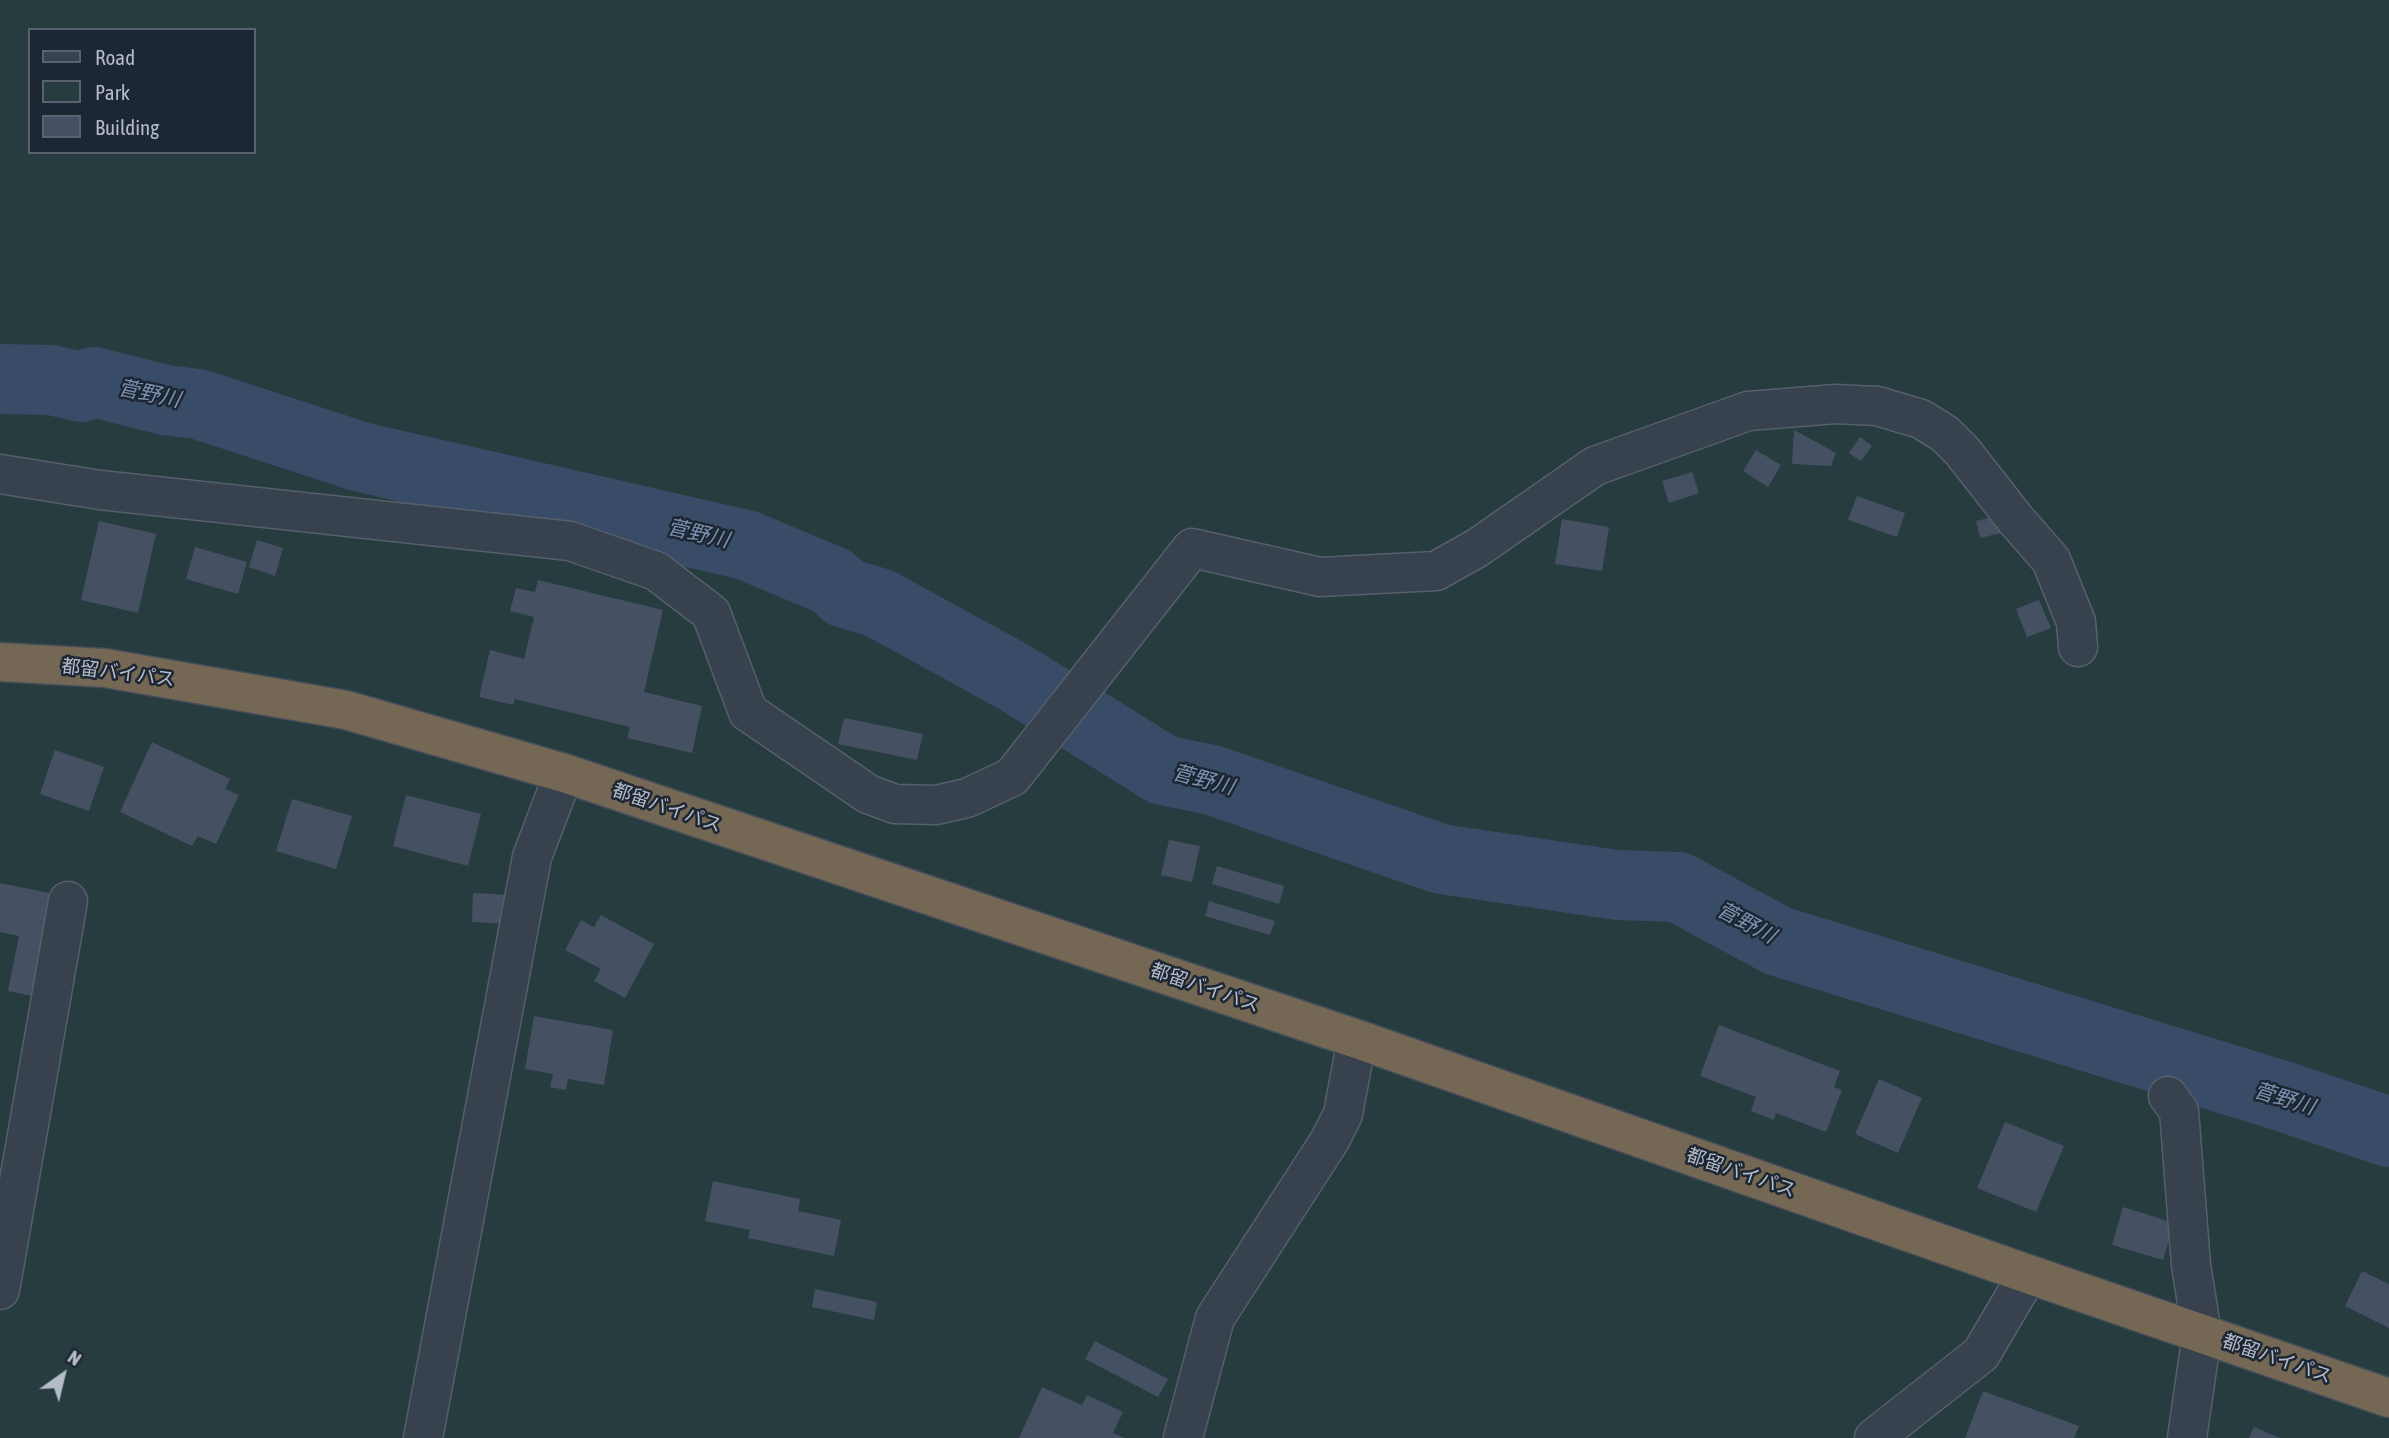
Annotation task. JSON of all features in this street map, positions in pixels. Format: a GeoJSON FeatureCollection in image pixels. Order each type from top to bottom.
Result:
{"type":"FeatureCollection","features":[{"type":"Feature","properties":{"kind":"highway","name":"都留バイパス"},"geometry":{"type":"LineString","coordinates":[[0,662],[105,668],[346,710],[564,773],[1357,1039],[2389,1398]]}},
{"type":"Feature","properties":{"kind":"street"},"geometry":{"type":"LineString","coordinates":[[0,474],[100,490],[570,541],[656,571],[711,614],[748,712],[868,794],[895,804],[936,805],[967,798],[1012,777],[1192,548],[1320,577],[1436,571],[1477,548],[1595,466],[1748,411],[1836,404],[1877,405],[1921,419],[1945,434],[2051,560],[2076,622],[2078,647]]}},
{"type":"Feature","properties":{"kind":"street"},"geometry":{"type":"LineString","coordinates":[[423,1438],[532,857],[564,773]]}},
{"type":"Feature","properties":{"kind":"street"},"geometry":{"type":"LineString","coordinates":[[0,1290],[68,901]]}},
{"type":"Feature","properties":{"kind":"street"},"geometry":{"type":"LineString","coordinates":[[1183,1438],[1215,1318],[1330,1140],[1343,1114],[1357,1039]]}},
{"type":"Feature","properties":{"kind":"street"},"geometry":{"type":"LineString","coordinates":[[2168,1096],[2179,1111],[2191,1265],[2202,1334],[2187,1438]]}},
{"type":"Feature","properties":{"kind":"street"},"geometry":{"type":"LineString","coordinates":[[1874,1438],[1981,1354],[2028,1274]]}},
{"type":"Feature","properties":{"kind":"green space"},"geometry":{"type":"Polygon","coordinates":[[[0,0],[2389,0],[2389,1438],[0,1438],[0,0]]]}},
{"type":"Feature","properties":{"kind":"building"},"geometry":{"type":"Polygon","coordinates":[[[1794,430],[1836,453],[1831,466],[1792,464],[1794,430]]]}},
{"type":"Feature","properties":{"kind":"building"},"geometry":{"type":"Polygon","coordinates":[[[1860,437],[1872,446],[1861,461],[1849,453],[1860,437]]]}},
{"type":"Feature","properties":{"kind":"building"},"geometry":{"type":"Polygon","coordinates":[[[1756,450],[1781,465],[1768,487],[1743,471],[1756,450]]]}},
{"type":"Feature","properties":{"kind":"building"},"geometry":{"type":"Polygon","coordinates":[[[1692,472],[1699,493],[1669,503],[1662,481],[1692,472]]]}},
{"type":"Feature","properties":{"kind":"building"},"geometry":{"type":"Polygon","coordinates":[[[1857,496],[1905,513],[1897,537],[1848,520],[1857,496]]]}},
{"type":"Feature","properties":{"kind":"building"},"geometry":{"type":"Polygon","coordinates":[[[1997,516],[2001,533],[1980,538],[1976,521],[1997,516]]]}},
{"type":"Feature","properties":{"kind":"building"},"geometry":{"type":"Polygon","coordinates":[[[1562,519],[1609,527],[1602,571],[1555,564],[1562,519]]]}},
{"type":"Feature","properties":{"kind":"building"},"geometry":{"type":"Polygon","coordinates":[[[99,521],[156,534],[138,613],[81,600],[99,521]]]}},
{"type":"Feature","properties":{"kind":"building"},"geometry":{"type":"Polygon","coordinates":[[[257,540],[283,548],[275,576],[249,567],[257,540]]]}},
{"type":"Feature","properties":{"kind":"building"},"geometry":{"type":"Polygon","coordinates":[[[195,547],[247,562],[238,594],[186,579],[195,547]]]}},
{"type":"Feature","properties":{"kind":"building"},"geometry":{"type":"Polygon","coordinates":[[[538,580],[663,610],[644,692],[702,706],[692,753],[627,738],[630,727],[515,699],[513,705],[479,697],[490,650],[524,659],[534,617],[510,611],[516,588],[535,592],[538,580]]]}},
{"type":"Feature","properties":{"kind":"building"},"geometry":{"type":"Polygon","coordinates":[[[2039,600],[2051,628],[2027,637],[2016,609],[2039,600]]]}},
{"type":"Feature","properties":{"kind":"building"},"geometry":{"type":"Polygon","coordinates":[[[844,718],[923,734],[917,760],[838,744],[844,718]]]}},
{"type":"Feature","properties":{"kind":"building"},"geometry":{"type":"Polygon","coordinates":[[[152,742],[230,779],[225,789],[239,795],[216,844],[198,836],[192,846],[120,812],[152,742]]]}},
{"type":"Feature","properties":{"kind":"building"},"geometry":{"type":"Polygon","coordinates":[[[55,750],[104,767],[89,811],[40,794],[55,750]]]}},
{"type":"Feature","properties":{"kind":"building"},"geometry":{"type":"Polygon","coordinates":[[[406,795],[481,814],[468,866],[393,846],[406,795]]]}},
{"type":"Feature","properties":{"kind":"building"},"geometry":{"type":"Polygon","coordinates":[[[292,799],[352,816],[336,869],[276,851],[292,799]]]}},
{"type":"Feature","properties":{"kind":"building"},"geometry":{"type":"Polygon","coordinates":[[[1169,840],[1200,846],[1192,882],[1161,875],[1169,840]]]}},
{"type":"Feature","properties":{"kind":"building"},"geometry":{"type":"Polygon","coordinates":[[[1217,866],[1284,886],[1279,904],[1212,884],[1217,866]]]}},
{"type":"Feature","properties":{"kind":"building"},"geometry":{"type":"Polygon","coordinates":[[[0,883],[59,895],[37,997],[8,991],[19,936],[0,932],[0,883]]]}},
{"type":"Feature","properties":{"kind":"building"},"geometry":{"type":"Polygon","coordinates":[[[473,893],[512,895],[511,924],[472,922],[473,893]]]}},
{"type":"Feature","properties":{"kind":"building"},"geometry":{"type":"Polygon","coordinates":[[[1209,901],[1275,921],[1270,935],[1205,916],[1209,901]]]}},
{"type":"Feature","properties":{"kind":"building"},"geometry":{"type":"Polygon","coordinates":[[[601,915],[654,944],[625,998],[594,981],[601,969],[565,950],[581,920],[594,927],[601,915]]]}},
{"type":"Feature","properties":{"kind":"building"},"geometry":{"type":"Polygon","coordinates":[[[534,1016],[613,1030],[604,1085],[568,1079],[566,1090],[550,1087],[553,1074],[525,1069],[534,1016]]]}},
{"type":"Feature","properties":{"kind":"building"},"geometry":{"type":"Polygon","coordinates":[[[1719,1025],[1840,1071],[1834,1087],[1842,1090],[1826,1132],[1776,1113],[1774,1120],[1751,1111],[1756,1097],[1700,1076],[1719,1025]]]}},
{"type":"Feature","properties":{"kind":"building"},"geometry":{"type":"Polygon","coordinates":[[[1879,1079],[1922,1098],[1898,1153],[1855,1134],[1879,1079]]]}},
{"type":"Feature","properties":{"kind":"building"},"geometry":{"type":"Polygon","coordinates":[[[2005,1122],[2064,1146],[2036,1212],[1977,1188],[2005,1122]]]}},
{"type":"Feature","properties":{"kind":"building"},"geometry":{"type":"Polygon","coordinates":[[[713,1181],[800,1199],[798,1211],[841,1220],[834,1256],[748,1238],[750,1230],[705,1221],[713,1181]]]}},
{"type":"Feature","properties":{"kind":"building"},"geometry":{"type":"Polygon","coordinates":[[[2123,1207],[2174,1223],[2163,1260],[2112,1245],[2123,1207]]]}},
{"type":"Feature","properties":{"kind":"building"},"geometry":{"type":"Polygon","coordinates":[[[2362,1271],[2389,1284],[2389,1328],[2345,1306],[2362,1271]]]}},
{"type":"Feature","properties":{"kind":"building"},"geometry":{"type":"Polygon","coordinates":[[[815,1289],[877,1302],[874,1320],[812,1307],[815,1289]]]}},
{"type":"Feature","properties":{"kind":"building"},"geometry":{"type":"Polygon","coordinates":[[[1095,1341],[1168,1379],[1158,1397],[1085,1359],[1095,1341]]]}},
{"type":"Feature","properties":{"kind":"building"},"geometry":{"type":"Polygon","coordinates":[[[1042,1387],[1082,1405],[1087,1395],[1123,1412],[1113,1433],[1125,1438],[1019,1438],[1042,1387]]]}},
{"type":"Feature","properties":{"kind":"building"},"geometry":{"type":"Polygon","coordinates":[[[1983,1391],[2079,1426],[2074,1438],[1965,1438],[1983,1391]]]}},
{"type":"Feature","properties":{"kind":"building"},"geometry":{"type":"Polygon","coordinates":[[[2254,1427],[2280,1438],[2249,1438],[2254,1427]]]}},
{"type":"Feature","properties":{"kind":"waterway","name":"菅野川"},"geometry":{"type":"LineString","coordinates":[[0,379],[51,380],[81,387],[94,382],[165,400],[198,404],[361,457],[746,545],[832,581],[845,593],[879,603],[1014,677],[1163,770],[1212,780],[1441,859],[1617,885],[1678,887],[1778,941],[2279,1095],[2389,1132]]}}]}
